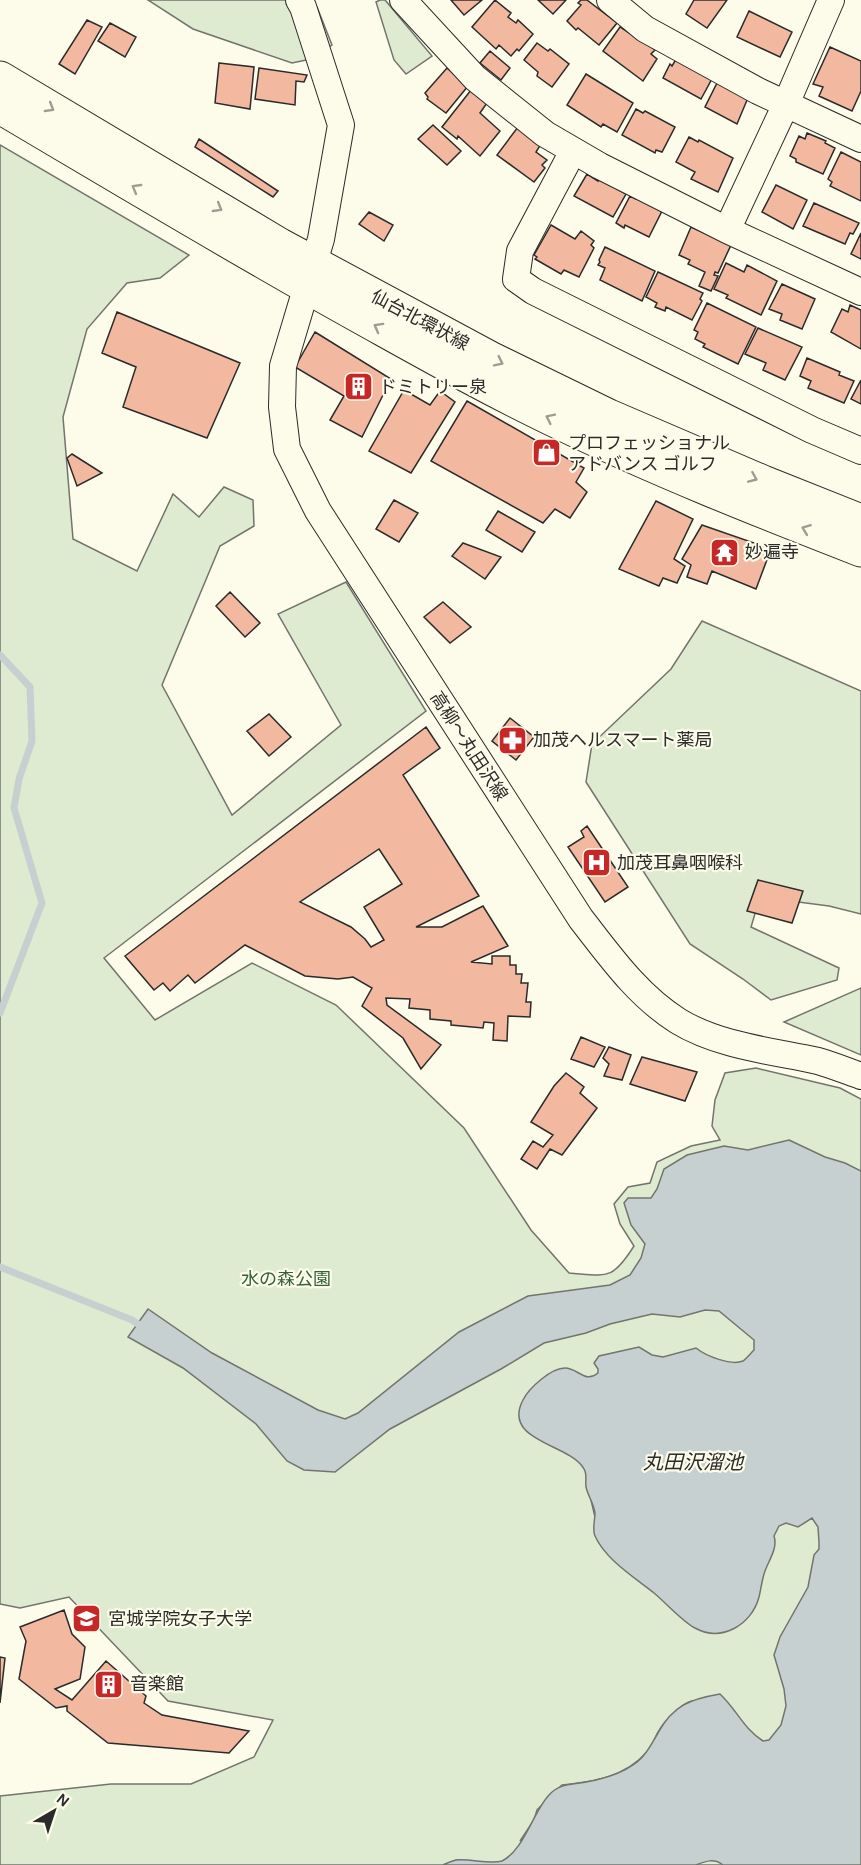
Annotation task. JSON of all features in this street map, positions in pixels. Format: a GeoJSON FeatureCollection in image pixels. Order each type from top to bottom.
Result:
{"type":"FeatureCollection","features":[{"type":"Feature","properties":{"kind":"main road","name":"仙台北環状線"},"geometry":{"type":"LineString","coordinates":[[0,78],[473,379],[555,421],[739,503],[861,550]]}},
{"type":"Feature","properties":{"kind":"main road","name":"仙台北環状線"},"geometry":{"type":"LineString","coordinates":[[0,107],[309,275],[490,358],[609,416],[861,521]]}},
{"type":"Feature","properties":{"kind":"street","name":"高柳～丸田沢線"},"geometry":{"type":"LineString","coordinates":[[299,0],[341,125],[321,238],[283,366],[282,407],[287,449],[318,511],[581,919],[626,977],[651,1001],[679,1021],[729,1042],[820,1062],[861,1076]]}},
{"type":"Feature","properties":{"kind":"street"},"geometry":{"type":"LineString","coordinates":[[403,0],[475,78],[545,134],[573,151],[727,230],[861,292]]}},
{"type":"Feature","properties":{"kind":"street"},"geometry":{"type":"LineString","coordinates":[[610,0],[645,29],[758,91],[861,139]]}},
{"type":"Feature","properties":{"kind":"street"},"geometry":{"type":"LineString","coordinates":[[727,230],[786,104],[831,0]]}},
{"type":"Feature","properties":{"kind":"street"},"geometry":{"type":"LineString","coordinates":[[573,151],[520,251],[516,279],[533,291],[790,419],[861,451]]}},
{"type":"Feature","properties":{"kind":"green space"},"geometry":{"type":"Polygon","coordinates":[[[148,0],[311,0],[317,7],[332,45],[311,59],[292,63],[193,29],[148,0]]]}},
{"type":"Feature","properties":{"kind":"green space"},"geometry":{"type":"Polygon","coordinates":[[[385,0],[432,56],[406,74],[394,60],[376,2],[385,0]]]}},
{"type":"Feature","properties":{"kind":"green space","name":"水の森公園"},"geometry":{"type":"Polygon","coordinates":[[[0,145],[189,255],[160,278],[127,283],[87,329],[63,417],[73,539],[137,571],[173,494],[199,517],[224,487],[253,500],[254,526],[220,546],[162,685],[232,815],[341,725],[278,614],[346,582],[426,711],[104,958],[155,1020],[252,963],[336,1005],[464,1128],[531,1230],[569,1273],[600,1275],[614,1271],[634,1246],[620,1224],[614,1204],[628,1187],[650,1183],[657,1162],[691,1146],[720,1140],[712,1126],[715,1100],[725,1073],[756,1068],[840,1088],[861,1099],[861,1865],[481,1865],[457,1860],[443,1865],[0,1865],[0,1796],[111,1784],[191,1784],[254,1757],[273,1720],[168,1701],[69,1597],[20,1608],[0,1604],[0,145]],[[591,1500],[609,1555],[648,1588],[591,1500]],[[692,1701],[678,1709],[668,1719],[649,1750],[629,1767],[597,1780],[562,1785],[537,1810],[534,1820],[520,1841],[686,1741],[692,1701]]]}},
{"type":"Feature","properties":{"kind":"green space"},"geometry":{"type":"Polygon","coordinates":[[[702,621],[861,691],[861,914],[829,906],[760,897],[751,927],[839,968],[837,980],[771,1000],[690,944],[586,782],[592,744],[671,669],[702,621]]]}},
{"type":"Feature","properties":{"kind":"green space"},"geometry":{"type":"Polygon","coordinates":[[[861,988],[861,1055],[784,1022],[861,988]]]}},
{"type":"Feature","properties":{"kind":"water","name":"丸田沢溜池"},"geometry":{"type":"Polygon","coordinates":[[[789,1140],[861,1171],[861,1865],[723,1865],[707,1861],[696,1865],[443,1865],[456,1860],[502,1861],[510,1856],[522,1840],[543,1802],[553,1791],[566,1785],[611,1776],[628,1768],[644,1755],[670,1716],[692,1701],[720,1694],[750,1730],[763,1741],[769,1740],[781,1725],[786,1706],[784,1689],[774,1655],[780,1637],[808,1587],[814,1555],[819,1549],[818,1527],[812,1518],[798,1527],[786,1523],[779,1526],[774,1536],[774,1549],[764,1574],[759,1597],[755,1607],[743,1623],[725,1632],[705,1632],[685,1621],[606,1553],[594,1534],[595,1513],[586,1487],[584,1469],[574,1458],[528,1433],[521,1424],[519,1413],[526,1395],[547,1375],[565,1368],[585,1376],[593,1376],[598,1373],[594,1363],[599,1356],[639,1347],[652,1355],[663,1357],[696,1348],[719,1359],[738,1362],[743,1361],[754,1350],[754,1340],[719,1311],[705,1310],[680,1317],[652,1314],[544,1343],[390,1429],[335,1472],[304,1470],[287,1461],[256,1424],[183,1368],[128,1337],[148,1309],[212,1353],[318,1410],[345,1419],[358,1413],[459,1332],[528,1296],[610,1285],[630,1275],[641,1258],[645,1244],[631,1225],[624,1203],[628,1198],[651,1198],[664,1169],[687,1155],[724,1146],[748,1150],[789,1140]]]}},
{"type":"Feature","properties":{"kind":"building"},"geometry":{"type":"Polygon","coordinates":[[[451,0],[482,0],[464,15],[451,0]]]}},
{"type":"Feature","properties":{"kind":"building"},"geometry":{"type":"Polygon","coordinates":[[[495,0],[511,13],[508,17],[516,23],[518,20],[533,34],[519,51],[517,49],[511,56],[499,45],[496,49],[472,27],[495,0]]]}},
{"type":"Feature","properties":{"kind":"building"},"geometry":{"type":"Polygon","coordinates":[[[538,0],[566,0],[553,14],[538,0]]]}},
{"type":"Feature","properties":{"kind":"building"},"geometry":{"type":"Polygon","coordinates":[[[581,0],[587,0],[617,23],[599,45],[567,21],[581,5],[578,3],[581,0]]]}},
{"type":"Feature","properties":{"kind":"building"},"geometry":{"type":"Polygon","coordinates":[[[694,0],[727,0],[707,28],[686,14],[694,0]]]}},
{"type":"Feature","properties":{"kind":"building"},"geometry":{"type":"Polygon","coordinates":[[[749,11],[792,32],[780,57],[737,37],[749,11]]]}},
{"type":"Feature","properties":{"kind":"building"},"geometry":{"type":"Polygon","coordinates":[[[87,20],[102,27],[75,74],[59,64],[87,20]]]}},
{"type":"Feature","properties":{"kind":"building"},"geometry":{"type":"Polygon","coordinates":[[[110,23],[136,37],[125,57],[98,41],[110,23]]]}},
{"type":"Feature","properties":{"kind":"building"},"geometry":{"type":"Polygon","coordinates":[[[620,27],[632,35],[633,33],[655,50],[651,54],[657,59],[643,81],[603,51],[620,27]]]}},
{"type":"Feature","properties":{"kind":"building"},"geometry":{"type":"Polygon","coordinates":[[[537,43],[548,51],[550,49],[569,64],[552,87],[537,76],[538,72],[524,60],[537,43]]]}},
{"type":"Feature","properties":{"kind":"building"},"geometry":{"type":"Polygon","coordinates":[[[830,47],[861,61],[861,91],[852,111],[819,96],[823,87],[813,84],[830,47]]]}},
{"type":"Feature","properties":{"kind":"building"},"geometry":{"type":"Polygon","coordinates":[[[490,51],[510,68],[501,80],[480,63],[490,51]]]}},
{"type":"Feature","properties":{"kind":"building"},"geometry":{"type":"Polygon","coordinates":[[[678,56],[714,75],[701,99],[663,78],[670,64],[672,66],[678,56]]]}},
{"type":"Feature","properties":{"kind":"building"},"geometry":{"type":"Polygon","coordinates":[[[219,63],[254,67],[250,109],[215,103],[219,63]]]}},
{"type":"Feature","properties":{"kind":"building"},"geometry":{"type":"Polygon","coordinates":[[[259,68],[307,75],[304,82],[296,81],[295,105],[255,99],[259,68]]]}},
{"type":"Feature","properties":{"kind":"building"},"geometry":{"type":"Polygon","coordinates":[[[447,68],[468,86],[446,113],[427,99],[425,93],[447,68]]]}},
{"type":"Feature","properties":{"kind":"building"},"geometry":{"type":"Polygon","coordinates":[[[586,74],[633,103],[617,132],[603,124],[601,127],[567,105],[586,74]]]}},
{"type":"Feature","properties":{"kind":"building"},"geometry":{"type":"Polygon","coordinates":[[[719,79],[750,93],[737,124],[705,107],[719,79]]]}},
{"type":"Feature","properties":{"kind":"building"},"geometry":{"type":"Polygon","coordinates":[[[471,90],[487,103],[480,113],[500,131],[480,156],[458,136],[457,139],[442,127],[471,90]]]}},
{"type":"Feature","properties":{"kind":"building"},"geometry":{"type":"Polygon","coordinates":[[[636,109],[643,113],[645,111],[675,127],[662,152],[656,150],[655,153],[622,135],[636,109]]]}},
{"type":"Feature","properties":{"kind":"building"},"geometry":{"type":"Polygon","coordinates":[[[433,125],[461,151],[447,165],[418,139],[433,125]]]}},
{"type":"Feature","properties":{"kind":"building"},"geometry":{"type":"Polygon","coordinates":[[[518,127],[541,144],[536,152],[547,160],[542,165],[545,168],[534,182],[497,155],[518,127]]]}},
{"type":"Feature","properties":{"kind":"building"},"geometry":{"type":"Polygon","coordinates":[[[807,133],[826,141],[825,143],[835,148],[823,174],[796,162],[796,159],[790,156],[799,136],[805,139],[807,133]]]}},
{"type":"Feature","properties":{"kind":"building"},"geometry":{"type":"Polygon","coordinates":[[[689,137],[733,158],[718,192],[691,179],[695,172],[676,162],[689,137]]]}},
{"type":"Feature","properties":{"kind":"building"},"geometry":{"type":"Polygon","coordinates":[[[199,139],[278,191],[273,197],[195,147],[199,139]]]}},
{"type":"Feature","properties":{"kind":"building"},"geometry":{"type":"Polygon","coordinates":[[[841,152],[861,162],[861,201],[830,186],[832,182],[828,179],[841,152]]]}},
{"type":"Feature","properties":{"kind":"building"},"geometry":{"type":"Polygon","coordinates":[[[587,174],[598,181],[599,178],[626,194],[613,217],[574,196],[587,174]]]}},
{"type":"Feature","properties":{"kind":"building"},"geometry":{"type":"Polygon","coordinates":[[[776,185],[807,200],[793,229],[762,212],[776,185]]]}},
{"type":"Feature","properties":{"kind":"building"},"geometry":{"type":"Polygon","coordinates":[[[630,196],[662,211],[649,237],[616,223],[630,196]]]}},
{"type":"Feature","properties":{"kind":"building"},"geometry":{"type":"Polygon","coordinates":[[[814,203],[859,223],[853,234],[850,233],[845,244],[803,226],[814,203]]]}},
{"type":"Feature","properties":{"kind":"building"},"geometry":{"type":"Polygon","coordinates":[[[369,212],[393,225],[384,241],[359,224],[369,212]]]}},
{"type":"Feature","properties":{"kind":"building"},"geometry":{"type":"Polygon","coordinates":[[[551,225],[575,239],[581,231],[594,241],[591,245],[594,248],[579,277],[564,270],[561,274],[535,259],[537,257],[534,255],[551,225]]]}},
{"type":"Feature","properties":{"kind":"building"},"geometry":{"type":"Polygon","coordinates":[[[691,227],[731,245],[718,273],[715,272],[714,275],[718,276],[711,291],[699,286],[705,272],[688,264],[690,260],[679,255],[691,227]]]}},
{"type":"Feature","properties":{"kind":"building"},"geometry":{"type":"Polygon","coordinates":[[[861,233],[861,259],[851,254],[861,233]]]}},
{"type":"Feature","properties":{"kind":"building"},"geometry":{"type":"Polygon","coordinates":[[[605,247],[655,271],[642,301],[600,280],[605,268],[598,265],[605,247]]]}},
{"type":"Feature","properties":{"kind":"building"},"geometry":{"type":"Polygon","coordinates":[[[726,263],[744,272],[747,265],[777,281],[761,315],[726,298],[728,295],[714,289],[726,263]]]}},
{"type":"Feature","properties":{"kind":"building"},"geometry":{"type":"Polygon","coordinates":[[[658,272],[703,293],[700,299],[702,301],[692,320],[666,307],[665,311],[655,307],[657,303],[646,297],[658,272]]]}},
{"type":"Feature","properties":{"kind":"building"},"geometry":{"type":"Polygon","coordinates":[[[782,284],[815,299],[802,329],[780,320],[782,314],[769,309],[782,284]]]}},
{"type":"Feature","properties":{"kind":"building"},"geometry":{"type":"Polygon","coordinates":[[[707,303],[756,327],[738,364],[703,347],[705,344],[695,339],[698,332],[694,330],[707,303]]]}},
{"type":"Feature","properties":{"kind":"building"},"geometry":{"type":"Polygon","coordinates":[[[850,305],[861,310],[861,349],[831,332],[842,309],[848,312],[850,305]]]}},
{"type":"Feature","properties":{"kind":"building"},"geometry":{"type":"Polygon","coordinates":[[[117,312],[240,363],[207,438],[123,407],[136,367],[102,353],[117,312]]]}},
{"type":"Feature","properties":{"kind":"building"},"geometry":{"type":"Polygon","coordinates":[[[758,328],[802,347],[785,380],[763,370],[766,363],[745,354],[758,328]]]}},
{"type":"Feature","properties":{"kind":"building","name":"ドミトリー泉"},"geometry":{"type":"Polygon","coordinates":[[[315,332],[391,379],[362,437],[330,420],[344,396],[295,367],[315,332]]]}},
{"type":"Feature","properties":{"kind":"building"},"geometry":{"type":"Polygon","coordinates":[[[807,358],[840,372],[839,375],[854,381],[844,403],[808,388],[811,381],[800,376],[807,358]]]}},
{"type":"Feature","properties":{"kind":"building"},"geometry":{"type":"Polygon","coordinates":[[[861,380],[861,404],[851,399],[861,380]]]}},
{"type":"Feature","properties":{"kind":"building"},"geometry":{"type":"Polygon","coordinates":[[[404,390],[430,405],[440,391],[455,402],[411,473],[369,451],[404,390]]]}},
{"type":"Feature","properties":{"kind":"building"},"geometry":{"type":"Polygon","coordinates":[[[467,401],[584,468],[576,482],[587,492],[570,518],[555,509],[543,523],[431,461],[467,401]]]}},
{"type":"Feature","properties":{"kind":"building"},"geometry":{"type":"Polygon","coordinates":[[[72,454],[102,473],[77,486],[67,458],[72,454]]]}},
{"type":"Feature","properties":{"kind":"building"},"geometry":{"type":"Polygon","coordinates":[[[394,500],[418,513],[399,542],[376,529],[394,500]]]}},
{"type":"Feature","properties":{"kind":"building"},"geometry":{"type":"Polygon","coordinates":[[[656,501],[693,519],[674,559],[685,566],[677,583],[663,578],[659,586],[619,569],[656,501]]]}},
{"type":"Feature","properties":{"kind":"building"},"geometry":{"type":"Polygon","coordinates":[[[498,511],[535,532],[522,552],[486,530],[498,511]]]}},
{"type":"Feature","properties":{"kind":"building"},"geometry":{"type":"Polygon","coordinates":[[[702,525],[771,549],[756,589],[712,571],[707,584],[687,577],[691,565],[682,559],[702,525]]]}},
{"type":"Feature","properties":{"kind":"building"},"geometry":{"type":"Polygon","coordinates":[[[463,543],[501,557],[485,579],[452,556],[463,543]]]}},
{"type":"Feature","properties":{"kind":"building"},"geometry":{"type":"Polygon","coordinates":[[[230,592],[260,623],[245,637],[216,606],[230,592]]]}},
{"type":"Feature","properties":{"kind":"building"},"geometry":{"type":"Polygon","coordinates":[[[443,602],[471,627],[450,643],[424,617],[443,602]]]}},
{"type":"Feature","properties":{"kind":"building"},"geometry":{"type":"Polygon","coordinates":[[[269,714],[291,737],[269,756],[247,731],[269,714]]]}},
{"type":"Feature","properties":{"kind":"building"},"geometry":{"type":"Polygon","coordinates":[[[510,718],[534,737],[516,760],[492,741],[510,718]]]}},
{"type":"Feature","properties":{"kind":"building"},"geometry":{"type":"Polygon","coordinates":[[[426,727],[440,748],[403,775],[479,896],[416,927],[442,927],[483,906],[508,946],[471,962],[492,964],[492,956],[510,956],[510,965],[516,965],[516,974],[522,974],[521,983],[528,983],[526,1002],[531,1002],[530,1017],[508,1016],[507,1041],[493,1040],[494,1023],[484,1022],[483,1028],[451,1025],[451,1021],[430,1019],[430,1010],[409,1008],[410,999],[386,998],[387,1005],[441,1045],[421,1069],[403,1038],[362,1006],[372,988],[353,977],[338,979],[305,976],[245,945],[195,983],[188,975],[170,991],[163,983],[154,990],[125,956],[426,727]],[[379,849],[300,902],[351,927],[371,947],[384,940],[364,907],[402,884],[379,849]]]}},
{"type":"Feature","properties":{"kind":"building"},"geometry":{"type":"Polygon","coordinates":[[[587,826],[628,887],[605,902],[568,847],[584,837],[581,831],[587,826]]]}},
{"type":"Feature","properties":{"kind":"building"},"geometry":{"type":"Polygon","coordinates":[[[758,880],[803,891],[792,923],[747,911],[758,880]]]}},
{"type":"Feature","properties":{"kind":"building"},"geometry":{"type":"Polygon","coordinates":[[[581,1037],[605,1047],[594,1067],[571,1059],[581,1037]]]}},
{"type":"Feature","properties":{"kind":"building"},"geometry":{"type":"Polygon","coordinates":[[[609,1047],[631,1055],[622,1080],[604,1076],[609,1064],[603,1058],[609,1047]]]}},
{"type":"Feature","properties":{"kind":"building"},"geometry":{"type":"Polygon","coordinates":[[[642,1057],[697,1072],[685,1101],[630,1084],[642,1057]]]}},
{"type":"Feature","properties":{"kind":"building"},"geometry":{"type":"Polygon","coordinates":[[[566,1073],[584,1087],[580,1093],[597,1108],[562,1155],[550,1149],[537,1169],[521,1159],[533,1141],[543,1147],[553,1135],[531,1122],[554,1086],[566,1073]]]}},
{"type":"Feature","properties":{"kind":"building","name":"音楽館"},"geometry":{"type":"Polygon","coordinates":[[[64,1610],[72,1634],[85,1647],[80,1679],[55,1689],[72,1700],[106,1661],[146,1696],[144,1703],[162,1715],[249,1731],[229,1753],[108,1743],[67,1711],[67,1706],[56,1708],[19,1679],[26,1641],[20,1627],[64,1610]]]}},
{"type":"Feature","properties":{"kind":"building"},"geometry":{"type":"Polygon","coordinates":[[[0,1657],[5,1658],[0,1703],[0,1657]]]}},
{"type":"Feature","properties":{"kind":"waterway"},"geometry":{"type":"LineString","coordinates":[[0,655],[30,687],[32,741],[19,779],[14,808],[42,903],[0,1013]]}},
{"type":"Feature","properties":{"kind":"waterway"},"geometry":{"type":"LineString","coordinates":[[0,1267],[132,1320],[144,1328]]}},
{"type":"Feature","properties":{"kind":"place","name":"ドミトリー泉"},"geometry":{"type":"Point","coordinates":[358,387]}},
{"type":"Feature","properties":{"kind":"place","name":"プロフェッショナル アドバンス ゴルフ"},"geometry":{"type":"Point","coordinates":[547,453]}},
{"type":"Feature","properties":{"kind":"place","name":"妙遍寺"},"geometry":{"type":"Point","coordinates":[724,552]}},
{"type":"Feature","properties":{"kind":"place","name":"加茂ヘルスマート薬局"},"geometry":{"type":"Point","coordinates":[512,740]}},
{"type":"Feature","properties":{"kind":"place","name":"加茂耳鼻咽喉科"},"geometry":{"type":"Point","coordinates":[596,863]}},
{"type":"Feature","properties":{"kind":"place","name":"宮城学院女子大学"},"geometry":{"type":"Point","coordinates":[87,1619]}},
{"type":"Feature","properties":{"kind":"place","name":"音楽館"},"geometry":{"type":"Point","coordinates":[109,1684]}}]}
